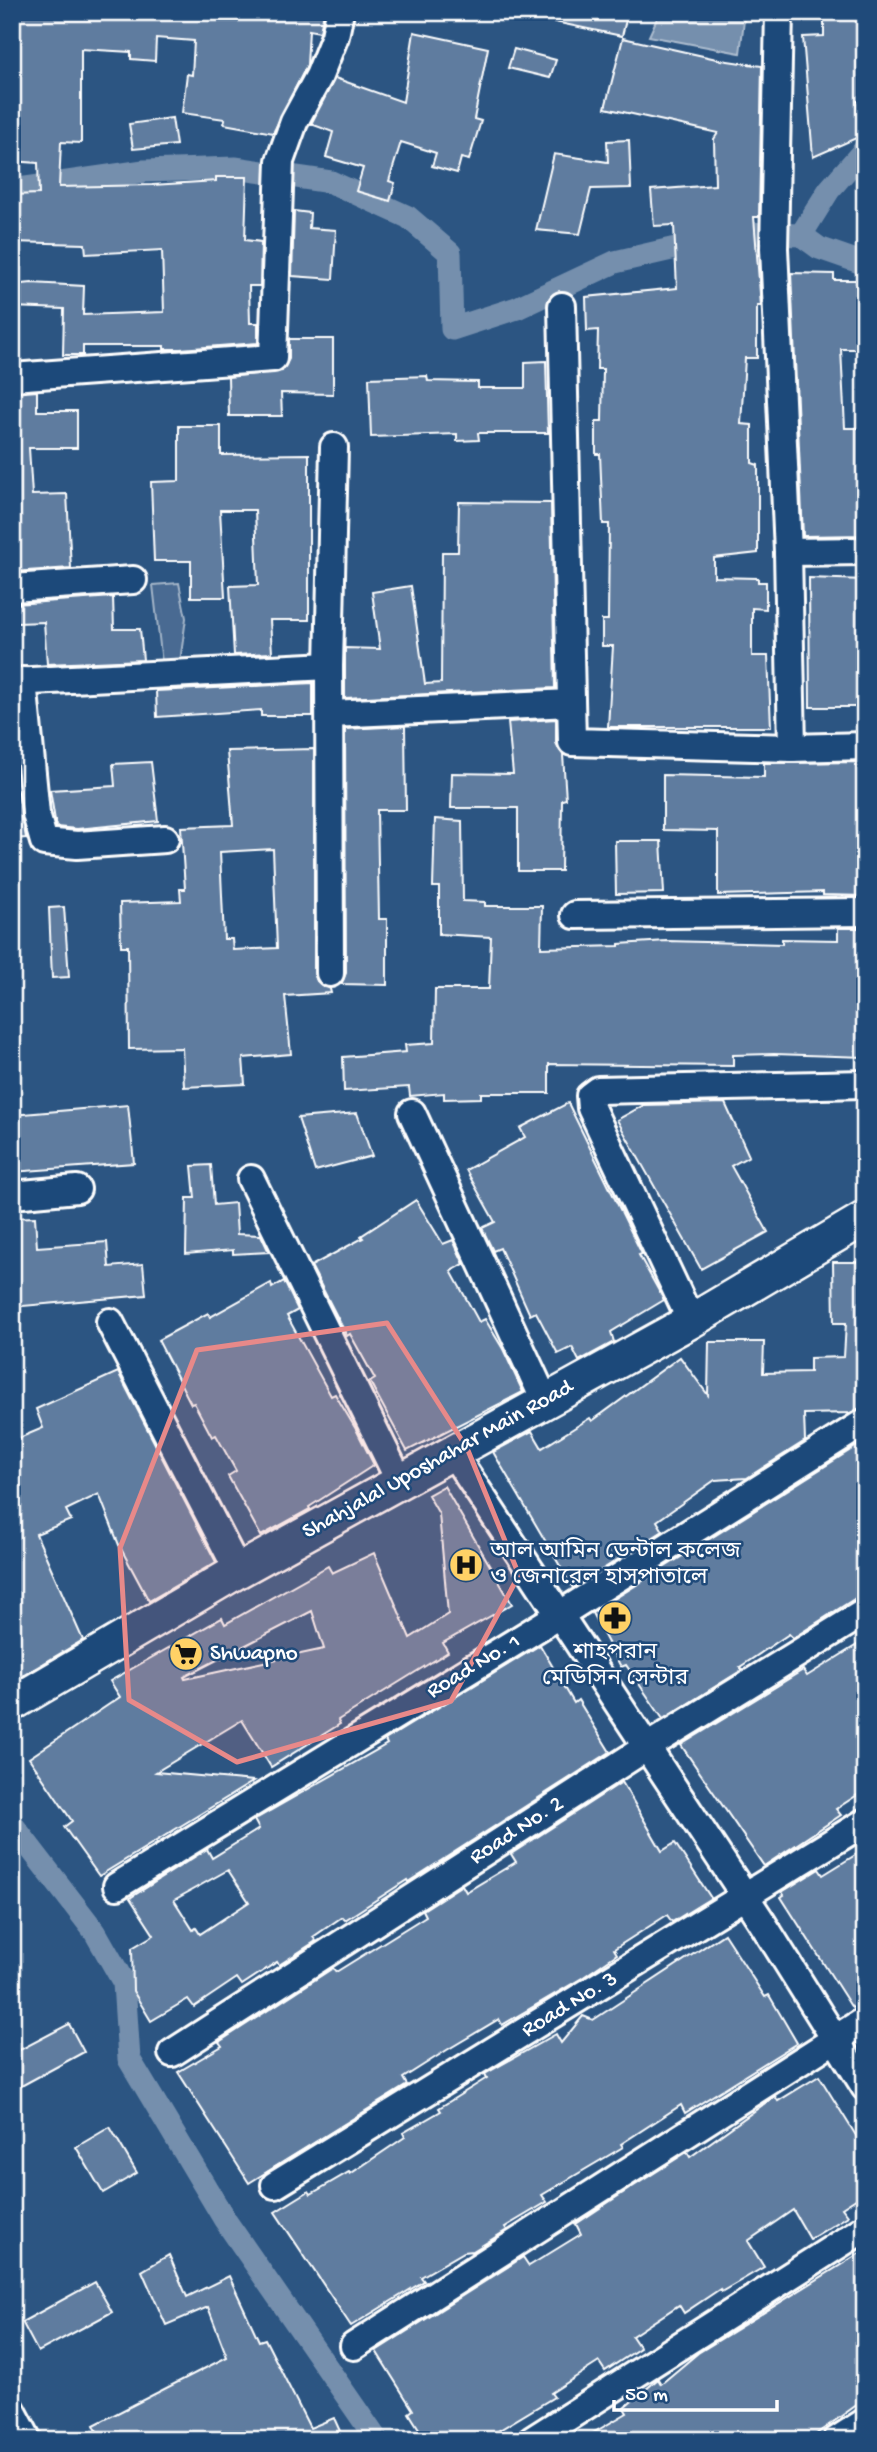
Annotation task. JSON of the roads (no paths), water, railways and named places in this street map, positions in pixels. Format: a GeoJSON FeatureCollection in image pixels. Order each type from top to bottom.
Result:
{"type":"FeatureCollection","features":[{"type":"Feature","properties":{"kind":"main road","name":"Shahjalal Uposhahar Main Road"},"geometry":{"type":"LineString","coordinates":[[12,1704],[238,1571],[691,1321],[865,1218]]}},
{"type":"Feature","properties":{"kind":"street"},"geometry":{"type":"LineString","coordinates":[[12,377],[273,358],[280,161],[294,122],[319,76],[335,36],[340,12]]}},
{"type":"Feature","properties":{"kind":"street"},"geometry":{"type":"LineString","coordinates":[[779,12],[774,248],[788,552],[792,748]]}},
{"type":"Feature","properties":{"kind":"street"},"geometry":{"type":"LineString","coordinates":[[562,306],[570,736],[577,744],[792,748],[865,746]]}},
{"type":"Feature","properties":{"kind":"street"},"geometry":{"type":"LineString","coordinates":[[330,974],[329,666],[334,447]]}},
{"type":"Feature","properties":{"kind":"street"},"geometry":{"type":"LineString","coordinates":[[788,552],[865,551]]}},
{"type":"Feature","properties":{"kind":"street"},"geometry":{"type":"LineString","coordinates":[[12,588],[133,580]]}},
{"type":"Feature","properties":{"kind":"street"},"geometry":{"type":"LineString","coordinates":[[165,839],[77,845],[44,842],[37,814],[18,682],[329,666]]}},
{"type":"Feature","properties":{"kind":"street"},"geometry":{"type":"LineString","coordinates":[[330,715],[571,703]]}},
{"type":"Feature","properties":{"kind":"street"},"geometry":{"type":"LineString","coordinates":[[575,915],[865,912]]}},
{"type":"Feature","properties":{"kind":"street"},"geometry":{"type":"LineString","coordinates":[[691,1321],[591,1108],[590,1096],[598,1090],[865,1084]]}},
{"type":"Feature","properties":{"kind":"street"},"geometry":{"type":"LineString","coordinates":[[412,1113],[545,1401]]}},
{"type":"Feature","properties":{"kind":"street"},"geometry":{"type":"LineString","coordinates":[[251,1179],[400,1482]]}},
{"type":"Feature","properties":{"kind":"street"},"geometry":{"type":"LineString","coordinates":[[12,1195],[78,1189]]}},
{"type":"Feature","properties":{"kind":"street"},"geometry":{"type":"LineString","coordinates":[[831,1238],[865,1237]]}},
{"type":"Feature","properties":{"kind":"street"},"geometry":{"type":"LineString","coordinates":[[110,1322],[238,1571]]}},
{"type":"Feature","properties":{"kind":"street","name":"Road No. 1"},"geometry":{"type":"LineString","coordinates":[[117,1886],[559,1615],[865,1422]]}},
{"type":"Feature","properties":{"kind":"street"},"geometry":{"type":"LineString","coordinates":[[453,1453],[746,1898],[865,2087]]}},
{"type":"Feature","properties":{"kind":"street","name":"Road No. 2"},"geometry":{"type":"LineString","coordinates":[[172,2053],[647,1747],[865,1612]]}},
{"type":"Feature","properties":{"kind":"street","name":"Road No. 3"},"geometry":{"type":"LineString","coordinates":[[275,2185],[746,1898],[865,1822]]}},
{"type":"Feature","properties":{"kind":"street"},"geometry":{"type":"LineString","coordinates":[[354,2346],[865,2020]]}},
{"type":"Feature","properties":{"kind":"street"},"geometry":{"type":"LineString","coordinates":[[532,2440],[865,2228]]}},
{"type":"Feature","properties":{"kind":"street"},"geometry":{"type":"LineString","coordinates":[[12,2410],[28,2440]]}},
{"type":"Feature","properties":{"kind":"street"},"geometry":{"type":"LineString","coordinates":[[837,2440],[865,2422]]}},
{"type":"Feature","properties":{"kind":"waterway"},"geometry":{"type":"LineString","coordinates":[[801,235],[829,190],[865,149]]}},
{"type":"Feature","properties":{"kind":"waterway"},"geometry":{"type":"LineString","coordinates":[[12,190],[144,171],[235,168],[331,182],[408,217],[450,253],[452,329],[517,308],[615,262],[741,233],[801,235],[819,248],[865,264]]}},
{"type":"Feature","properties":{"kind":"waterway"},"geometry":{"type":"LineString","coordinates":[[12,1824],[95,1932],[124,1983],[129,2059],[225,2220],[377,2440]]}},
{"type":"Feature","properties":{"kind":"place","name":"আল আমিন ডেন্টাল কলেজ ও জেনারেল হাসপাতালে"},"geometry":{"type":"Point","coordinates":[466,1565]}},
{"type":"Feature","properties":{"kind":"place","name":"শাহপরান মেডিসিন সেন্টার"},"geometry":{"type":"Point","coordinates":[615,1618]}},
{"type":"Feature","properties":{"kind":"place","name":"Shwapno"},"geometry":{"type":"Point","coordinates":[186,1654]}}]}
